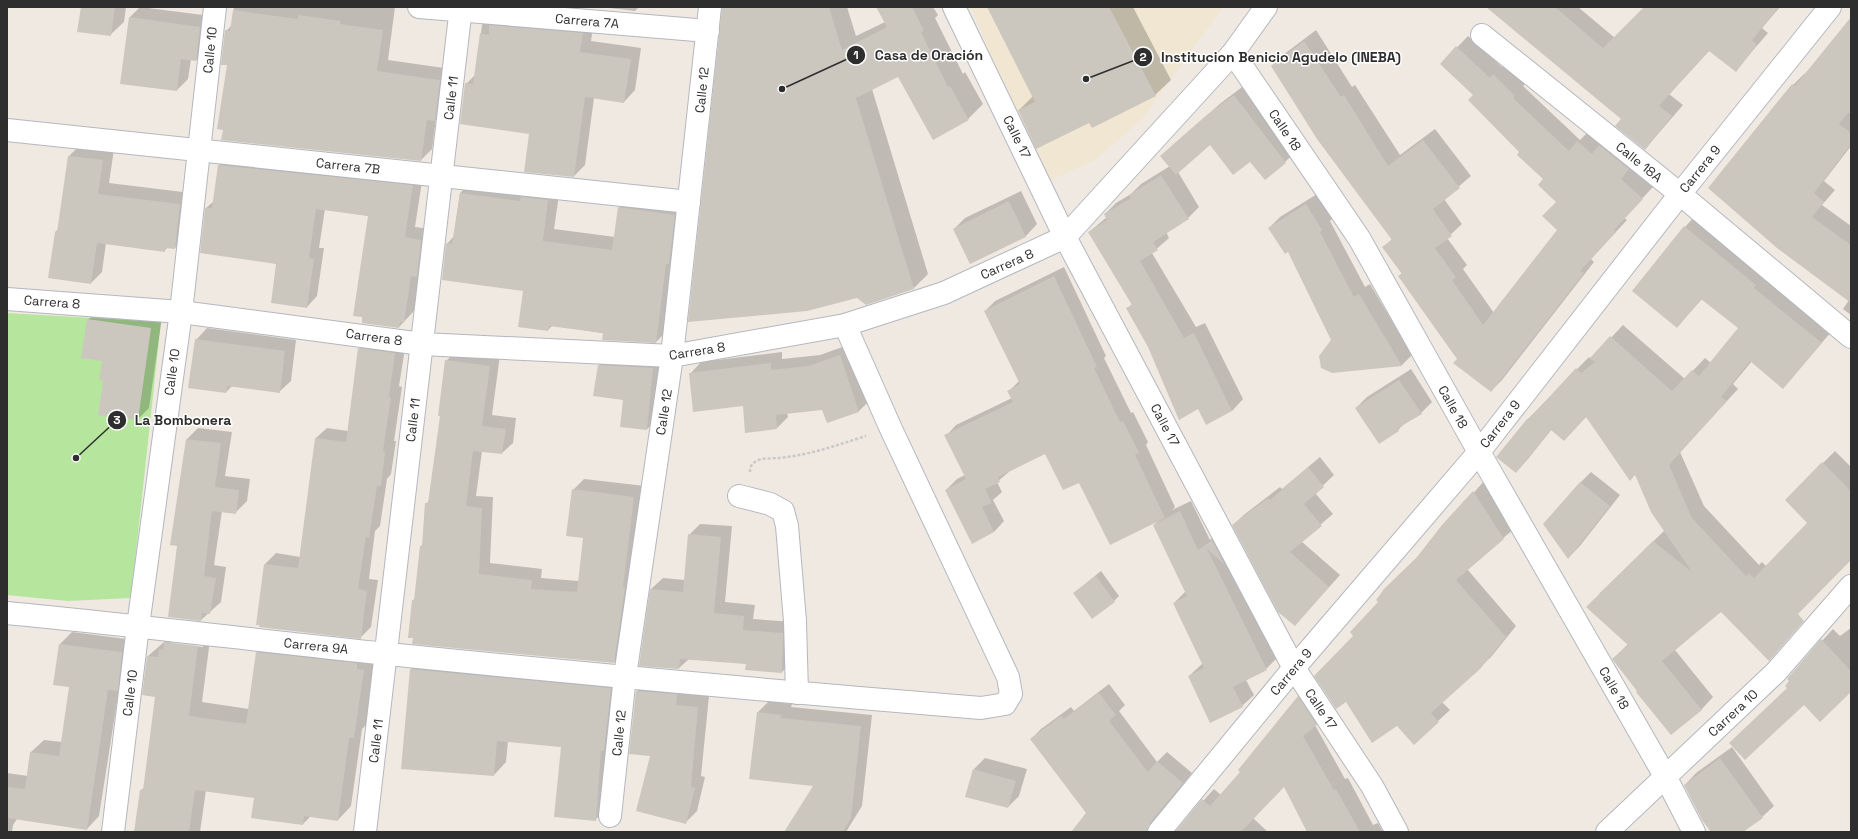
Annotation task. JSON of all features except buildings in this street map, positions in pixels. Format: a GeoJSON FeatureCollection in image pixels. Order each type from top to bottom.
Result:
{"type":"FeatureCollection","features":[{"type":"Feature","properties":{"kind":"street","name":"Calle 10"},"geometry":{"type":"LineString","coordinates":[[113,832],[138,626],[181,312],[215,7]]}},
{"type":"Feature","properties":{"kind":"street","name":"Carrera 7A"},"geometry":{"type":"LineString","coordinates":[[419,7],[461,9],[708,31]]}},
{"type":"Feature","properties":{"kind":"street","name":"Calle 12"},"geometry":{"type":"LineString","coordinates":[[610,816],[625,676],[672,356],[710,7]]}},
{"type":"Feature","properties":{"kind":"street","name":"Calle 17"},"geometry":{"type":"LineString","coordinates":[[954,7],[1065,238],[1294,668],[1372,786],[1397,832]]}},
{"type":"Feature","properties":{"kind":"street","name":"Carrera 8"},"geometry":{"type":"LineString","coordinates":[[7,299],[181,312],[422,344],[672,356],[845,325],[944,292],[1065,238],[1233,54],[1266,7]]}},
{"type":"Feature","properties":{"kind":"street","name":"Carrera 9"},"geometry":{"type":"LineString","coordinates":[[1159,832],[1294,668],[1479,452],[1680,194],[1830,7]]}},
{"type":"Feature","properties":{"kind":"street","name":"Calle 11"},"geometry":{"type":"LineString","coordinates":[[365,832],[461,9]]}},
{"type":"Feature","properties":{"kind":"street","name":"Calle 18A"},"geometry":{"type":"LineString","coordinates":[[1482,35],[1680,194],[1851,337]]}},
{"type":"Feature","properties":{"kind":"street","name":"Calle 18"},"geometry":{"type":"LineString","coordinates":[[1233,54],[1359,238],[1479,452],[1665,776],[1694,832]]}},
{"type":"Feature","properties":{"kind":"street","name":"Carrera 7B"},"geometry":{"type":"LineString","coordinates":[[7,130],[689,202]]}},
{"type":"Feature","properties":{"kind":"street","name":"Carrera 9A"},"geometry":{"type":"LineString","coordinates":[[7,613],[386,654],[797,693],[980,708],[1005,704],[1011,694],[1008,677],[891,428],[845,325]]}},
{"type":"Feature","properties":{"kind":"street"},"geometry":{"type":"LineString","coordinates":[[745,498],[770,504],[783,511],[787,526],[795,621],[797,693]]}},
{"type":"Feature","properties":{"kind":"street","name":"Carrera 10"},"geometry":{"type":"LineString","coordinates":[[1607,832],[1776,672],[1851,586]]}},
{"type":"Feature","properties":{"kind":"path"},"geometry":{"type":"LineString","coordinates":[[745,498],[750,468],[755,462],[828,449],[891,428]]}},
{"type":"Feature","properties":{"kind":"shaded area"},"geometry":{"type":"Polygon","coordinates":[[[971,7],[1223,7],[1142,119],[1095,160],[1051,180],[1014,111],[971,7]]]}},
{"type":"Feature","properties":{"kind":"green space"},"geometry":{"type":"Polygon","coordinates":[[[7,313],[161,322],[131,598],[68,601],[7,595],[7,313]]]}},
{"type":"Feature","properties":{"kind":"place","name":"Institucion Benicio Agudelo (INEBA)"},"geometry":{"type":"Point","coordinates":[1086,79]}},
{"type":"Feature","properties":{"kind":"place","name":"Casa de Oración"},"geometry":{"type":"Point","coordinates":[782,89]}},
{"type":"Feature","properties":{"kind":"place","name":"La Bombonera"},"geometry":{"type":"Point","coordinates":[76,458]}}]}
